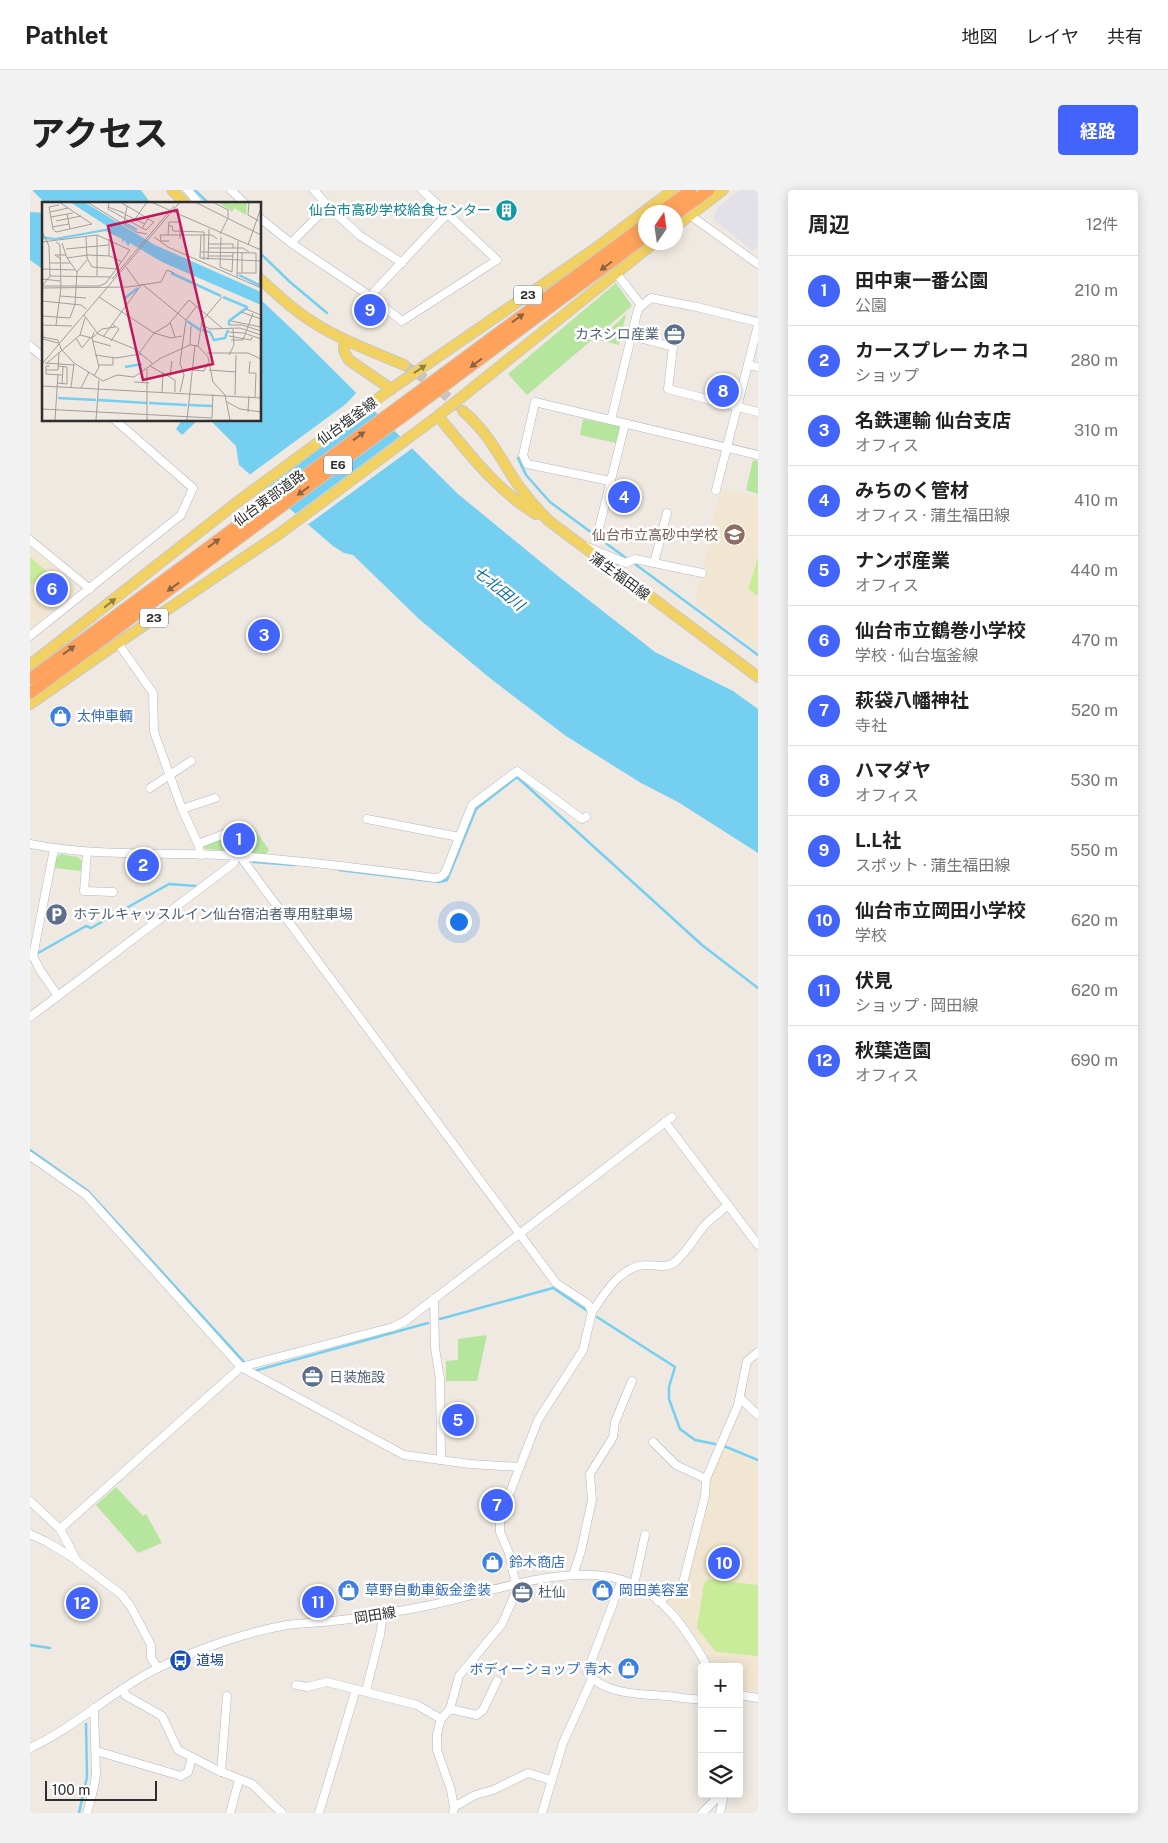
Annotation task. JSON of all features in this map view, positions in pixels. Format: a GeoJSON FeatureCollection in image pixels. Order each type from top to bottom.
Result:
{"type":"FeatureCollection","features":[{"type":"Feature","properties":{"kind":"highway"},"geometry":{"type":"LineString","coordinates":[[669,199],[690,190]]}},
{"type":"Feature","properties":{"kind":"highway"},"geometry":{"type":"LineString","coordinates":[[669,199],[709,190]]}},
{"type":"Feature","properties":{"kind":"highway","name":"仙台東部道路"},"geometry":{"type":"LineString","coordinates":[[30,679],[638,230]]}},
{"type":"Feature","properties":{"kind":"highway","name":"仙台東部道路"},"geometry":{"type":"LineString","coordinates":[[30,693],[638,242]]}},
{"type":"Feature","properties":{"kind":"main road"},"geometry":{"type":"LineString","coordinates":[[172,190],[184,202]]}},
{"type":"Feature","properties":{"kind":"main road"},"geometry":{"type":"LineString","coordinates":[[683,220],[722,190]]}},
{"type":"Feature","properties":{"kind":"main road","name":"仙台塩釜線"},"geometry":{"type":"LineString","coordinates":[[30,665],[240,500],[380,397],[669,199]]}},
{"type":"Feature","properties":{"kind":"main road","name":"23"},"geometry":{"type":"LineString","coordinates":[[30,704],[118,642],[279,534],[438,416],[646,250]]}},
{"type":"Feature","properties":{"kind":"main road"},"geometry":{"type":"LineString","coordinates":[[261,280],[300,314],[346,341],[404,365]]}},
{"type":"Feature","properties":{"kind":"main road"},"geometry":{"type":"LineString","coordinates":[[346,341],[344,353],[349,360],[391,389]]}},
{"type":"Feature","properties":{"kind":"main road","name":"蒲生福田線"},"geometry":{"type":"LineString","coordinates":[[463,411],[478,424],[532,504],[548,521],[758,677]]}},
{"type":"Feature","properties":{"kind":"main road"},"geometry":{"type":"LineString","coordinates":[[438,416],[476,462],[500,485],[533,512],[548,521]]}},
{"type":"Feature","properties":{"kind":"main road"},"geometry":{"type":"LineString","coordinates":[[500,485],[514,479]]}},
{"type":"Feature","properties":{"kind":"street"},"geometry":{"type":"LineString","coordinates":[[188,190],[197,202]]}},
{"type":"Feature","properties":{"kind":"street"},"geometry":{"type":"LineString","coordinates":[[230,190],[243,202]]}},
{"type":"Feature","properties":{"kind":"street"},"geometry":{"type":"LineString","coordinates":[[314,190],[359,235],[402,263]]}},
{"type":"Feature","properties":{"kind":"street"},"geometry":{"type":"LineString","coordinates":[[261,219],[291,243],[370,296],[402,321],[497,260],[422,190]]}},
{"type":"Feature","properties":{"kind":"street"},"geometry":{"type":"LineString","coordinates":[[669,199],[758,264]]}},
{"type":"Feature","properties":{"kind":"street"},"geometry":{"type":"LineString","coordinates":[[291,243],[328,206]]}},
{"type":"Feature","properties":{"kind":"street"},"geometry":{"type":"LineString","coordinates":[[370,296],[448,213]]}},
{"type":"Feature","properties":{"kind":"street"},"geometry":{"type":"LineString","coordinates":[[617,274],[641,305]]}},
{"type":"Feature","properties":{"kind":"street"},"geometry":{"type":"LineString","coordinates":[[611,420],[638,309],[651,298],[697,307],[758,324],[716,490]]}},
{"type":"Feature","properties":{"kind":"street"},"geometry":{"type":"LineString","coordinates":[[632,336],[673,346],[668,389],[758,412]]}},
{"type":"Feature","properties":{"kind":"street"},"geometry":{"type":"LineString","coordinates":[[30,346],[42,356]]}},
{"type":"Feature","properties":{"kind":"street"},"geometry":{"type":"LineString","coordinates":[[748,365],[758,367]]}},
{"type":"Feature","properties":{"kind":"street"},"geometry":{"type":"LineString","coordinates":[[610,481],[527,464],[523,455],[535,402],[758,455]]}},
{"type":"Feature","properties":{"kind":"street"},"geometry":{"type":"LineString","coordinates":[[30,636],[181,515],[193,488],[116,421]]}},
{"type":"Feature","properties":{"kind":"street"},"geometry":{"type":"LineString","coordinates":[[599,528],[625,424]]}},
{"type":"Feature","properties":{"kind":"street"},"geometry":{"type":"LineString","coordinates":[[654,563],[667,513]]}},
{"type":"Feature","properties":{"kind":"street"},"geometry":{"type":"LineString","coordinates":[[30,540],[90,589]]}},
{"type":"Feature","properties":{"kind":"street"},"geometry":{"type":"LineString","coordinates":[[578,545],[593,548],[626,563],[635,559],[702,573]]}},
{"type":"Feature","properties":{"kind":"street"},"geometry":{"type":"LineString","coordinates":[[118,642],[154,693],[154,732],[201,856]]}},
{"type":"Feature","properties":{"kind":"street"},"geometry":{"type":"LineString","coordinates":[[150,788],[191,760]]}},
{"type":"Feature","properties":{"kind":"street"},"geometry":{"type":"LineString","coordinates":[[30,844],[87,853],[238,856],[316,862],[436,878],[445,873],[472,805],[517,771],[582,819],[586,817]]}},
{"type":"Feature","properties":{"kind":"street"},"geometry":{"type":"LineString","coordinates":[[182,809],[215,798]]}},
{"type":"Feature","properties":{"kind":"street"},"geometry":{"type":"LineString","coordinates":[[367,819],[459,836]]}},
{"type":"Feature","properties":{"kind":"street"},"geometry":{"type":"LineString","coordinates":[[198,844],[240,828]]}},
{"type":"Feature","properties":{"kind":"street"},"geometry":{"type":"LineString","coordinates":[[54,849],[34,956],[40,970],[58,996]]}},
{"type":"Feature","properties":{"kind":"street"},"geometry":{"type":"LineString","coordinates":[[87,853],[84,891],[114,892]]}},
{"type":"Feature","properties":{"kind":"street"},"geometry":{"type":"LineString","coordinates":[[30,1017],[234,863],[238,856]]}},
{"type":"Feature","properties":{"kind":"street"},"geometry":{"type":"LineString","coordinates":[[238,856],[520,1232],[556,1283],[588,1304],[592,1312]]}},
{"type":"Feature","properties":{"kind":"street"},"geometry":{"type":"LineString","coordinates":[[60,1529],[241,1367],[393,1327],[404,1322],[672,1117]]}},
{"type":"Feature","properties":{"kind":"street"},"geometry":{"type":"LineString","coordinates":[[664,1122],[758,1245]]}},
{"type":"Feature","properties":{"kind":"street"},"geometry":{"type":"LineString","coordinates":[[30,1156],[86,1195],[241,1367],[404,1455],[470,1464],[520,1467]]}},
{"type":"Feature","properties":{"kind":"street"},"geometry":{"type":"LineString","coordinates":[[550,1780],[528,1773],[493,1790],[475,1795],[454,1810],[451,1790],[437,1750],[437,1734],[441,1720],[450,1709],[459,1676],[502,1624],[515,1594],[516,1585],[509,1553],[500,1532],[500,1518],[538,1420],[583,1350],[592,1312],[604,1295],[621,1276],[637,1266],[652,1264],[669,1266],[676,1262],[706,1224],[728,1205]]}},
{"type":"Feature","properties":{"kind":"street"},"geometry":{"type":"LineString","coordinates":[[434,1299],[435,1348],[440,1379],[441,1460]]}},
{"type":"Feature","properties":{"kind":"street"},"geometry":{"type":"LineString","coordinates":[[658,1600],[682,1587],[705,1496],[706,1479],[740,1398],[747,1361],[758,1352]]}},
{"type":"Feature","properties":{"kind":"street"},"geometry":{"type":"LineString","coordinates":[[573,1575],[581,1551],[592,1500],[590,1474],[613,1437],[615,1422],[632,1381]]}},
{"type":"Feature","properties":{"kind":"street"},"geometry":{"type":"LineString","coordinates":[[740,1398],[758,1415]]}},
{"type":"Feature","properties":{"kind":"street"},"geometry":{"type":"LineString","coordinates":[[653,1442],[676,1465],[706,1479]]}},
{"type":"Feature","properties":{"kind":"street"},"geometry":{"type":"LineString","coordinates":[[30,1500],[60,1529],[77,1560]]}},
{"type":"Feature","properties":{"kind":"street"},"geometry":{"type":"LineString","coordinates":[[30,1534],[77,1560],[121,1594],[131,1607],[151,1645],[152,1658],[158,1668]]}},
{"type":"Feature","properties":{"kind":"street"},"geometry":{"type":"LineString","coordinates":[[634,1585],[645,1536]]}},
{"type":"Feature","properties":{"kind":"street","name":"岡田線"},"geometry":{"type":"LineString","coordinates":[[30,1748],[51,1738],[124,1688],[158,1668],[224,1641],[256,1631],[288,1625],[383,1614],[448,1602],[516,1585],[573,1575],[597,1575],[622,1580],[658,1600],[672,1613],[705,1663]]}},
{"type":"Feature","properties":{"kind":"street"},"geometry":{"type":"LineString","coordinates":[[622,1580],[587,1672],[592,1679],[614,1689],[639,1696],[698,1700]]}},
{"type":"Feature","properties":{"kind":"street"},"geometry":{"type":"LineString","coordinates":[[366,1691],[380,1635],[383,1614]]}},
{"type":"Feature","properties":{"kind":"street"},"geometry":{"type":"LineString","coordinates":[[542,1813],[550,1780],[563,1743],[592,1679]]}},
{"type":"Feature","properties":{"kind":"street"},"geometry":{"type":"LineString","coordinates":[[450,1709],[477,1716],[483,1710],[497,1681]]}},
{"type":"Feature","properties":{"kind":"street"},"geometry":{"type":"LineString","coordinates":[[296,1685],[307,1687],[327,1682],[366,1691],[417,1705],[441,1720]]}},
{"type":"Feature","properties":{"kind":"street"},"geometry":{"type":"LineString","coordinates":[[124,1688],[125,1695],[162,1716],[178,1750],[221,1772],[252,1784],[282,1813]]}},
{"type":"Feature","properties":{"kind":"street"},"geometry":{"type":"LineString","coordinates":[[319,1813],[356,1689]]}},
{"type":"Feature","properties":{"kind":"street"},"geometry":{"type":"LineString","coordinates":[[221,1772],[228,1696]]}},
{"type":"Feature","properties":{"kind":"street"},"geometry":{"type":"LineString","coordinates":[[743,1696],[758,1698]]}},
{"type":"Feature","properties":{"kind":"street"},"geometry":{"type":"LineString","coordinates":[[87,1813],[94,1788],[96,1751],[94,1708]]}},
{"type":"Feature","properties":{"kind":"street"},"geometry":{"type":"LineString","coordinates":[[96,1751],[181,1776],[188,1772],[192,1757]]}},
{"type":"Feature","properties":{"kind":"street"},"geometry":{"type":"LineString","coordinates":[[230,1813],[239,1780]]}},
{"type":"Feature","properties":{"kind":"street"},"geometry":{"type":"LineString","coordinates":[[702,1813],[719,1798]]}},
{"type":"Feature","properties":{"kind":"street"},"geometry":{"type":"LineString","coordinates":[[720,1813],[722,1798]]}},
{"type":"Feature","properties":{"kind":"shaded area"},"geometry":{"type":"Polygon","coordinates":[[[740,190],[758,190],[758,246],[752,251],[713,219],[717,208],[740,190]]]}},
{"type":"Feature","properties":{"kind":"shaded area","name":"仙台市立高砂中学校"},"geometry":{"type":"Polygon","coordinates":[[[721,488],[758,497],[758,651],[695,604],[721,488]]]}},
{"type":"Feature","properties":{"kind":"shaded area"},"geometry":{"type":"Polygon","coordinates":[[[30,547],[75,585],[74,593],[30,630],[30,547]]]}},
{"type":"Feature","properties":{"kind":"shaded area"},"geometry":{"type":"Polygon","coordinates":[[[721,1448],[758,1463],[758,1691],[743,1689],[743,1663],[712,1663],[682,1615],[668,1600],[669,1596],[684,1592],[708,1495],[709,1482],[721,1448]]]}},
{"type":"Feature","properties":{"kind":"green space"},"geometry":{"type":"Polygon","coordinates":[[[616,283],[632,306],[527,395],[508,374],[616,283]]]}},
{"type":"Feature","properties":{"kind":"green space"},"geometry":{"type":"Polygon","coordinates":[[[626,314],[619,345],[599,340],[626,314]]]}},
{"type":"Feature","properties":{"kind":"green space"},"geometry":{"type":"Polygon","coordinates":[[[583,419],[620,426],[616,443],[580,435],[583,419]]]}},
{"type":"Feature","properties":{"kind":"green space"},"geometry":{"type":"Polygon","coordinates":[[[753,460],[758,461],[758,494],[746,490],[753,460]]]}},
{"type":"Feature","properties":{"kind":"green space"},"geometry":{"type":"Polygon","coordinates":[[[30,557],[47,572],[30,585],[30,557]]]}},
{"type":"Feature","properties":{"kind":"green space"},"geometry":{"type":"Polygon","coordinates":[[[758,558],[758,596],[748,589],[758,558]]]}},
{"type":"Feature","properties":{"kind":"green space"},"geometry":{"type":"Polygon","coordinates":[[[252,825],[269,850],[266,854],[205,849],[203,844],[252,825]]]}},
{"type":"Feature","properties":{"kind":"green space"},"geometry":{"type":"Polygon","coordinates":[[[60,854],[78,857],[82,861],[81,871],[54,868],[56,858],[60,854]]]}},
{"type":"Feature","properties":{"kind":"green space"},"geometry":{"type":"Polygon","coordinates":[[[487,1335],[477,1381],[446,1381],[446,1361],[458,1360],[458,1339],[487,1335]]]}},
{"type":"Feature","properties":{"kind":"green space"},"geometry":{"type":"Polygon","coordinates":[[[116,1487],[143,1516],[146,1514],[162,1543],[138,1553],[96,1505],[116,1487]]]}},
{"type":"Feature","properties":{"kind":"green space"},"geometry":{"type":"Polygon","coordinates":[[[708,1579],[758,1585],[758,1656],[716,1652],[697,1628],[704,1583],[708,1579]]]}},
{"type":"Feature","properties":{"kind":"water"},"geometry":{"type":"Polygon","coordinates":[[[32,190],[141,190],[150,202],[44,202],[32,190]]]}},
{"type":"Feature","properties":{"kind":"water"},"geometry":{"type":"Polygon","coordinates":[[[30,212],[42,213],[42,269],[30,260],[30,212]]]}},
{"type":"Feature","properties":{"kind":"water","name":"七北田川"},"geometry":{"type":"Polygon","coordinates":[[[261,300],[458,494],[655,652],[733,691],[758,709],[758,853],[678,802],[641,783],[566,736],[491,679],[419,619],[353,555],[344,553],[333,546],[239,465],[236,446],[211,421],[261,421],[261,300]]]}},
{"type":"Feature","properties":{"kind":"water"},"geometry":{"type":"Polygon","coordinates":[[[181,421],[197,421],[182,435],[176,429],[181,421]]]}},
{"type":"Feature","properties":{"kind":"pier"},"geometry":{"type":"Polygon","coordinates":[[[358,391],[375,407],[264,490],[248,476],[346,404],[358,391]]]}},
{"type":"Feature","properties":{"kind":"pier"},"geometry":{"type":"Polygon","coordinates":[[[402,435],[414,447],[306,526],[294,515],[402,435]]]}},
{"type":"Feature","properties":{"kind":"waterway"},"geometry":{"type":"LineString","coordinates":[[195,190],[207,202]]}},
{"type":"Feature","properties":{"kind":"waterway"},"geometry":{"type":"LineString","coordinates":[[261,254],[290,282],[327,313]]}},
{"type":"Feature","properties":{"kind":"waterway"},"geometry":{"type":"LineString","coordinates":[[518,458],[526,475],[550,502],[626,558]]}},
{"type":"Feature","properties":{"kind":"waterway"},"geometry":{"type":"LineString","coordinates":[[635,564],[758,655]]}},
{"type":"Feature","properties":{"kind":"waterway"},"geometry":{"type":"LineString","coordinates":[[339,870],[439,882],[447,880],[476,809],[517,777],[702,945],[758,988]]}},
{"type":"Feature","properties":{"kind":"waterway"},"geometry":{"type":"LineString","coordinates":[[253,862],[294,865]]}},
{"type":"Feature","properties":{"kind":"waterway"},"geometry":{"type":"LineString","coordinates":[[38,953],[86,926],[91,928],[169,884],[196,886]]}},
{"type":"Feature","properties":{"kind":"waterway"},"geometry":{"type":"LineString","coordinates":[[30,1150],[88,1191],[245,1363]]}},
{"type":"Feature","properties":{"kind":"waterway"},"geometry":{"type":"LineString","coordinates":[[440,1319],[553,1288],[586,1310]]}},
{"type":"Feature","properties":{"kind":"waterway"},"geometry":{"type":"LineString","coordinates":[[597,1317],[675,1367],[669,1387],[669,1399],[680,1429],[695,1440],[715,1444]]}},
{"type":"Feature","properties":{"kind":"waterway"},"geometry":{"type":"LineString","coordinates":[[254,1371],[428,1323]]}},
{"type":"Feature","properties":{"kind":"waterway"},"geometry":{"type":"LineString","coordinates":[[724,1446],[758,1460]]}},
{"type":"Feature","properties":{"kind":"waterway"},"geometry":{"type":"LineString","coordinates":[[30,1645],[50,1648]]}},
{"type":"Feature","properties":{"kind":"waterway"},"geometry":{"type":"LineString","coordinates":[[79,1813],[87,1777],[86,1724]]}},
{"type":"Feature","properties":{"kind":"tunnel"},"geometry":{"type":"LineString","coordinates":[[404,365],[433,384],[461,409]]}},
{"type":"Feature","properties":{"kind":"place","name":"仙台市高砂学校給食センター"},"geometry":{"type":"Point","coordinates":[507,210]}},
{"type":"Feature","properties":{"kind":"place","name":"L.L社"},"geometry":{"type":"Point","coordinates":[370,310]}},
{"type":"Feature","properties":{"kind":"place","name":"カネシロ産業"},"geometry":{"type":"Point","coordinates":[675,334]}},
{"type":"Feature","properties":{"kind":"place","name":"ハマダヤ"},"geometry":{"type":"Point","coordinates":[723,391]}},
{"type":"Feature","properties":{"kind":"place","name":"みちのく管材"},"geometry":{"type":"Point","coordinates":[624,497]}},
{"type":"Feature","properties":{"kind":"place","name":"仙台市立高砂中学校"},"geometry":{"type":"Point","coordinates":[734,535]}},
{"type":"Feature","properties":{"kind":"place","name":"仙台市立鶴巻小学校"},"geometry":{"type":"Point","coordinates":[52,589]}},
{"type":"Feature","properties":{"kind":"place","name":"名鉄運輸 仙台支店"},"geometry":{"type":"Point","coordinates":[264,635]}},
{"type":"Feature","properties":{"kind":"place","name":"太伸車輌"},"geometry":{"type":"Point","coordinates":[61,716]}},
{"type":"Feature","properties":{"kind":"place","name":"田中東一番公園"},"geometry":{"type":"Point","coordinates":[239,839]}},
{"type":"Feature","properties":{"kind":"place","name":"カースプレー カネコ"},"geometry":{"type":"Point","coordinates":[143,865]}},
{"type":"Feature","properties":{"kind":"place","name":"ホテルキャッスルイン仙台宿泊者専用駐車場"},"geometry":{"type":"Point","coordinates":[57,914]}},
{"type":"Feature","properties":{"kind":"place","name":"日装施設"},"geometry":{"type":"Point","coordinates":[313,1377]}},
{"type":"Feature","properties":{"kind":"place","name":"ナンポ産業"},"geometry":{"type":"Point","coordinates":[458,1420]}},
{"type":"Feature","properties":{"kind":"place","name":"萩袋八幡神社"},"geometry":{"type":"Point","coordinates":[497,1505]}},
{"type":"Feature","properties":{"kind":"place","name":"鈴木商店"},"geometry":{"type":"Point","coordinates":[493,1562]}},
{"type":"Feature","properties":{"kind":"place","name":"仙台市立岡田小学校"},"geometry":{"type":"Point","coordinates":[724,1563]}},
{"type":"Feature","properties":{"kind":"place","name":"草野自動車鈑金塗装"},"geometry":{"type":"Point","coordinates":[349,1590]}},
{"type":"Feature","properties":{"kind":"place","name":"岡田美容室"},"geometry":{"type":"Point","coordinates":[603,1590]}},
{"type":"Feature","properties":{"kind":"place","name":"杜仙"},"geometry":{"type":"Point","coordinates":[522,1592]}},
{"type":"Feature","properties":{"kind":"place","name":"伏見"},"geometry":{"type":"Point","coordinates":[318,1602]}},
{"type":"Feature","properties":{"kind":"place","name":"秋葉造園"},"geometry":{"type":"Point","coordinates":[82,1603]}},
{"type":"Feature","properties":{"kind":"place","name":"道場"},"geometry":{"type":"Point","coordinates":[180,1660]}},
{"type":"Feature","properties":{"kind":"place","name":"ボディーショップ 青木"},"geometry":{"type":"Point","coordinates":[628,1669]}}]}
